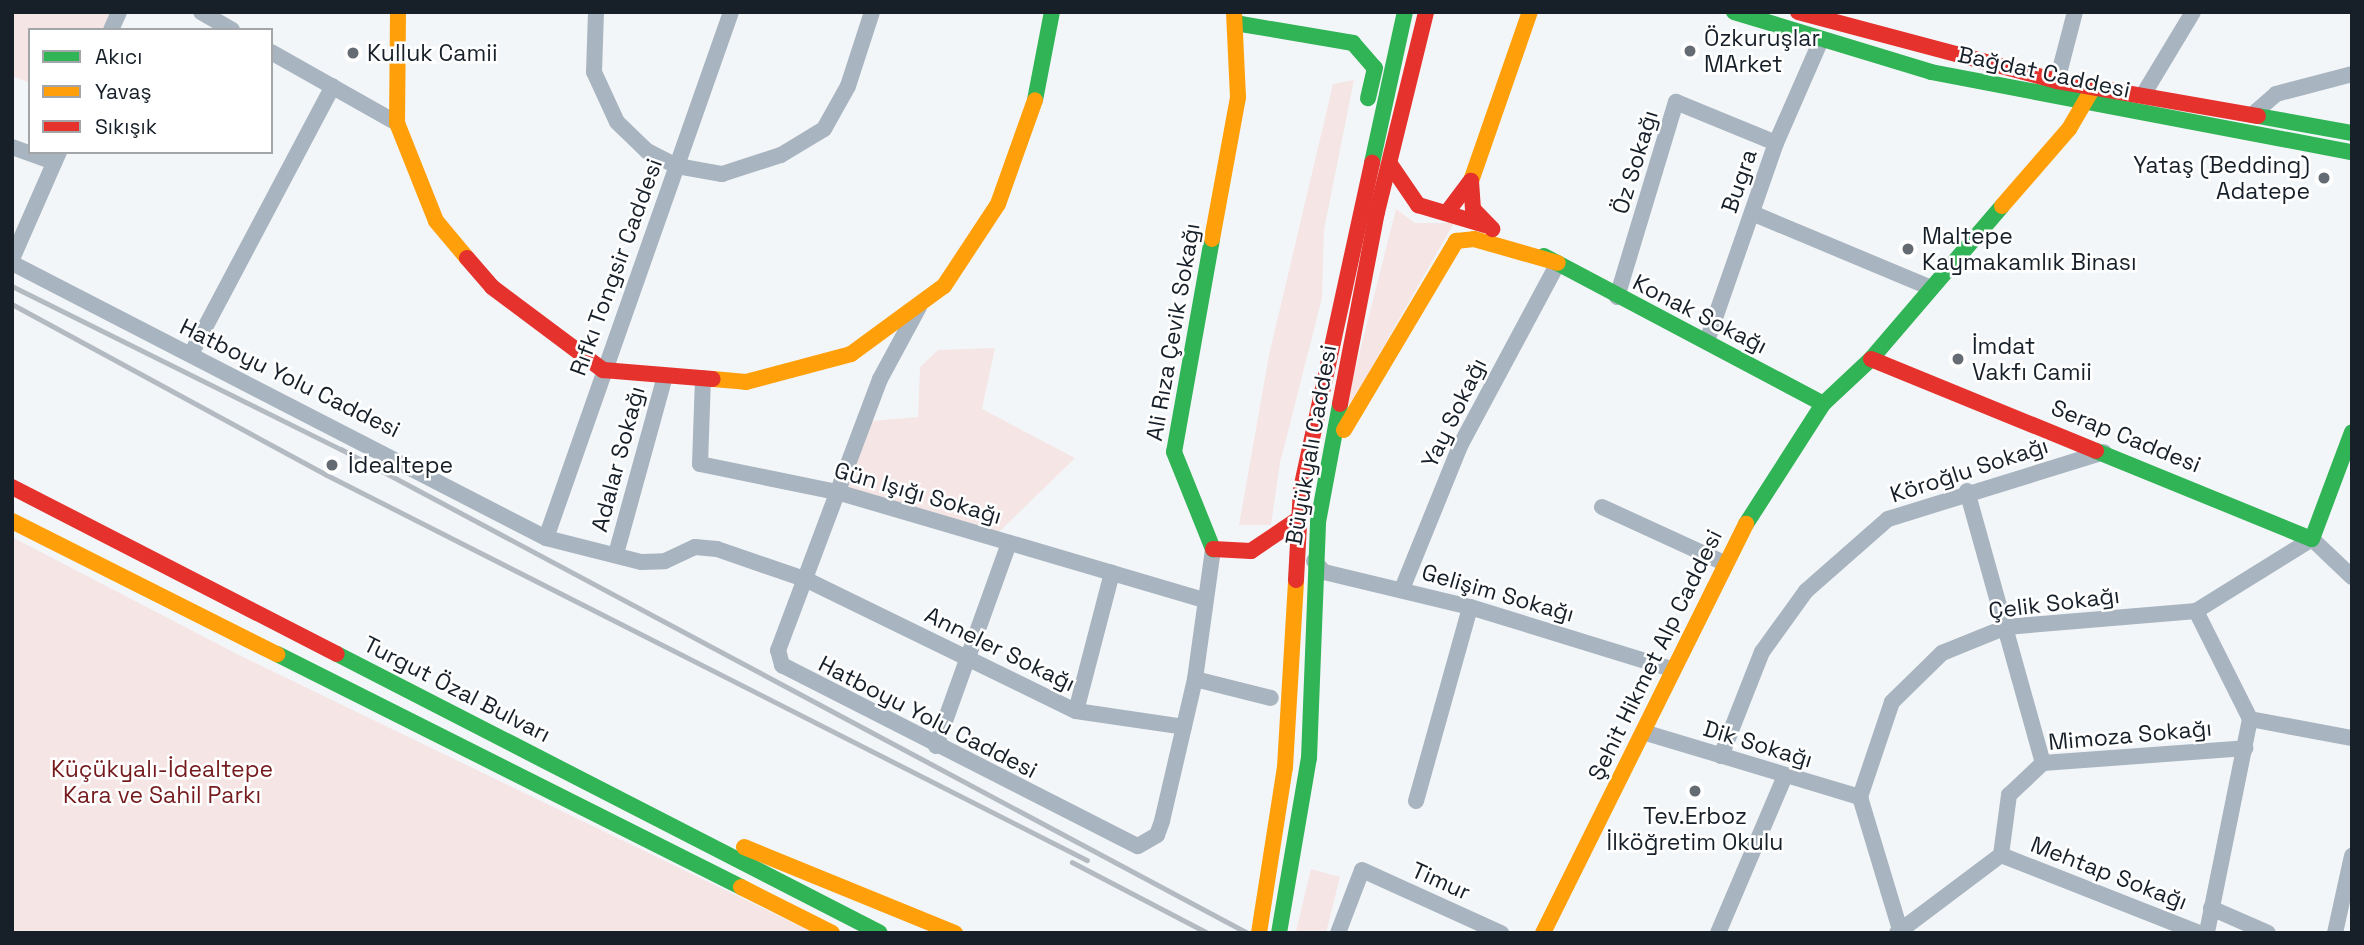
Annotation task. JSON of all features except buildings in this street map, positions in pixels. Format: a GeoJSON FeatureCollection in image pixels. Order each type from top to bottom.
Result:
{"type":"FeatureCollection","features":[{"type":"Feature","properties":{"kind":"main road"},"geometry":{"type":"LineString","coordinates":[[398,12],[397,123],[436,222],[492,287],[603,369],[746,383],[851,354],[944,286],[999,204],[1043,78],[1052,12]]}},
{"type":"Feature","properties":{"kind":"main road","name":"Büyükyalı Caddesi"},"geometry":{"type":"LineString","coordinates":[[1259,933],[1285,767],[1296,589],[1297,520],[1340,301],[1405,12]]}},
{"type":"Feature","properties":{"kind":"main road","name":"Büyükyalı Caddesi"},"geometry":{"type":"LineString","coordinates":[[1281,929],[1309,758],[1314,561],[1332,451],[1390,164],[1426,12]]}},
{"type":"Feature","properties":{"kind":"main road"},"geometry":{"type":"LineString","coordinates":[[1448,211],[1459,204],[1471,181],[1505,69],[1530,12]]}},
{"type":"Feature","properties":{"kind":"main road","name":"Bağdat Caddesi"},"geometry":{"type":"LineString","coordinates":[[1734,12],[1821,40],[2086,105],[2352,152]]}},
{"type":"Feature","properties":{"kind":"main road","name":"Bağdat Caddesi"},"geometry":{"type":"LineString","coordinates":[[1798,12],[2057,81],[2352,133]]}},
{"type":"Feature","properties":{"kind":"main road"},"geometry":{"type":"LineString","coordinates":[[1234,17],[1353,43],[1371,58],[1375,68],[1353,161]]}},
{"type":"Feature","properties":{"kind":"main road","name":"Ali Rıza Çevik Sokağı"},"geometry":{"type":"LineString","coordinates":[[1213,549],[1174,452],[1238,97],[1234,17]]}},
{"type":"Feature","properties":{"kind":"main road","name":"Şehit Hikmet Alp Caddesi"},"geometry":{"type":"LineString","coordinates":[[1543,933],[1643,732],[1722,562],[1823,404],[1871,359],[1929,287],[2086,105],[2093,88]]}},
{"type":"Feature","properties":{"kind":"main road"},"geometry":{"type":"LineString","coordinates":[[1390,164],[1408,197],[1485,225],[1558,263]]}},
{"type":"Feature","properties":{"kind":"main road"},"geometry":{"type":"LineString","coordinates":[[1471,181],[1471,202],[1485,225]]}},
{"type":"Feature","properties":{"kind":"main road"},"geometry":{"type":"LineString","coordinates":[[1339,226],[1340,301]]}},
{"type":"Feature","properties":{"kind":"main road"},"geometry":{"type":"LineString","coordinates":[[1332,451],[1456,241],[1474,239],[1558,263]]}},
{"type":"Feature","properties":{"kind":"main road","name":"Konak Sokağı"},"geometry":{"type":"LineString","coordinates":[[1558,263],[1617,297],[1707,341],[1823,404]]}},
{"type":"Feature","properties":{"kind":"main road","name":"Serap Caddesi"},"geometry":{"type":"LineString","coordinates":[[1871,359],[2107,451],[2312,539]]}},
{"type":"Feature","properties":{"kind":"main road"},"geometry":{"type":"LineString","coordinates":[[2312,539],[2352,432]]}},
{"type":"Feature","properties":{"kind":"main road","name":"Turgut Özal Bulvarı"},"geometry":{"type":"LineString","coordinates":[[12,487],[880,933]]}},
{"type":"Feature","properties":{"kind":"main road"},"geometry":{"type":"LineString","coordinates":[[1213,549],[1251,551],[1273,542],[1297,520]]}},
{"type":"Feature","properties":{"kind":"main road"},"geometry":{"type":"LineString","coordinates":[[12,521],[832,933]]}},
{"type":"Feature","properties":{"kind":"main road"},"geometry":{"type":"LineString","coordinates":[[648,814],[798,866],[955,933]]}},
{"type":"Feature","properties":{"kind":"street"},"geometry":{"type":"LineString","coordinates":[[112,28],[119,12]]}},
{"type":"Feature","properties":{"kind":"street"},"geometry":{"type":"LineString","coordinates":[[201,12],[229,28]]}},
{"type":"Feature","properties":{"kind":"street"},"geometry":{"type":"LineString","coordinates":[[596,12],[594,72],[617,122],[646,151],[677,166],[722,174],[781,155],[824,130],[848,86],[872,12]]}},
{"type":"Feature","properties":{"kind":"street","name":"Rıfkı Tongsir Caddesi"},"geometry":{"type":"LineString","coordinates":[[546,538],[603,369],[731,12]]}},
{"type":"Feature","properties":{"kind":"street"},"geometry":{"type":"LineString","coordinates":[[2057,81],[2075,12]]}},
{"type":"Feature","properties":{"kind":"street"},"geometry":{"type":"LineString","coordinates":[[2143,95],[2193,12]]}},
{"type":"Feature","properties":{"kind":"street","name":"Bugra"},"geometry":{"type":"LineString","coordinates":[[1707,341],[1776,143],[1821,40]]}},
{"type":"Feature","properties":{"kind":"street"},"geometry":{"type":"LineString","coordinates":[[273,53],[397,123]]}},
{"type":"Feature","properties":{"kind":"street"},"geometry":{"type":"LineString","coordinates":[[2252,115],[2276,94],[2352,74]]}},
{"type":"Feature","properties":{"kind":"street"},"geometry":{"type":"LineString","coordinates":[[191,355],[332,86]]}},
{"type":"Feature","properties":{"kind":"street","name":"Öz Sokağı"},"geometry":{"type":"LineString","coordinates":[[1617,297],[1676,102],[1776,143]]}},
{"type":"Feature","properties":{"kind":"street"},"geometry":{"type":"LineString","coordinates":[[12,261],[57,157]]}},
{"type":"Feature","properties":{"kind":"street"},"geometry":{"type":"LineString","coordinates":[[1752,213],[1929,287]]}},
{"type":"Feature","properties":{"kind":"street","name":"Hatboyu Yolu Caddesi"},"geometry":{"type":"LineString","coordinates":[[12,261],[546,538],[616,554]]}},
{"type":"Feature","properties":{"kind":"street","name":"Yay Sokağı"},"geometry":{"type":"LineString","coordinates":[[1402,589],[1461,444],[1558,263]]}},
{"type":"Feature","properties":{"kind":"street","name":"Hatboyu Yolu Caddesi"},"geometry":{"type":"LineString","coordinates":[[922,302],[880,379],[807,580],[778,650],[782,665],[936,746],[1138,846],[1157,835],[1184,727]]}},
{"type":"Feature","properties":{"kind":"street","name":"Adalar Sokağı"},"geometry":{"type":"LineString","coordinates":[[616,554],[665,376]]}},
{"type":"Feature","properties":{"kind":"street","name":"Gün Işığı Sokağı"},"geometry":{"type":"LineString","coordinates":[[703,379],[700,464],[837,492],[1203,600]]}},
{"type":"Feature","properties":{"kind":"street","name":"Köroğlu Sokağı"},"geometry":{"type":"LineString","coordinates":[[1721,757],[1762,652],[1806,591],[1888,519],[1967,491],[2107,451]]}},
{"type":"Feature","properties":{"kind":"street"},"geometry":{"type":"LineString","coordinates":[[1967,491],[2043,763]]}},
{"type":"Feature","properties":{"kind":"street"},"geometry":{"type":"LineString","coordinates":[[1602,507],[1722,562]]}},
{"type":"Feature","properties":{"kind":"street"},"geometry":{"type":"LineString","coordinates":[[2207,933],[2250,719],[2196,611],[2252,582],[2312,539]]}},
{"type":"Feature","properties":{"kind":"street","name":"Serap Caddesi"},"geometry":{"type":"LineString","coordinates":[[2312,539],[2352,577]]}},
{"type":"Feature","properties":{"kind":"street"},"geometry":{"type":"LineString","coordinates":[[936,746],[1009,542]]}},
{"type":"Feature","properties":{"kind":"street","name":"Anneler Sokağı"},"geometry":{"type":"LineString","coordinates":[[616,554],[665,561],[695,547],[717,549],[807,580],[1076,710],[1184,727]]}},
{"type":"Feature","properties":{"kind":"street"},"geometry":{"type":"LineString","coordinates":[[1184,727],[1195,678],[1203,600],[1213,549]]}},
{"type":"Feature","properties":{"kind":"street","name":"Gelişim Sokağı"},"geometry":{"type":"LineString","coordinates":[[1314,561],[1324,572],[1470,607],[1672,669]]}},
{"type":"Feature","properties":{"kind":"street"},"geometry":{"type":"LineString","coordinates":[[1076,710],[1112,573]]}},
{"type":"Feature","properties":{"kind":"street"},"geometry":{"type":"LineString","coordinates":[[1416,801],[1470,607]]}},
{"type":"Feature","properties":{"kind":"street","name":"Çelik Sokağı"},"geometry":{"type":"LineString","coordinates":[[1860,796],[1892,702],[1907,683],[1963,640],[2006,627],[2196,611]]}},
{"type":"Feature","properties":{"kind":"street"},"geometry":{"type":"LineString","coordinates":[[1195,678],[1272,698]]}},
{"type":"Feature","properties":{"kind":"street"},"geometry":{"type":"LineString","coordinates":[[2250,719],[2352,738]]}},
{"type":"Feature","properties":{"kind":"street","name":"Dik Sokağı"},"geometry":{"type":"LineString","coordinates":[[1643,732],[1784,778],[1860,796]]}},
{"type":"Feature","properties":{"kind":"street","name":"Mimoza Sokağı"},"geometry":{"type":"LineString","coordinates":[[2001,855],[2010,795],[2043,763],[2245,748]]}},
{"type":"Feature","properties":{"kind":"street"},"geometry":{"type":"LineString","coordinates":[[1725,929],[1784,778]]}},
{"type":"Feature","properties":{"kind":"street"},"geometry":{"type":"LineString","coordinates":[[1860,796],[1899,932],[2001,855]]}},
{"type":"Feature","properties":{"kind":"street","name":"Mehtap Sokağı"},"geometry":{"type":"LineString","coordinates":[[2001,855],[2199,933]]}},
{"type":"Feature","properties":{"kind":"street"},"geometry":{"type":"LineString","coordinates":[[2335,933],[2352,856]]}},
{"type":"Feature","properties":{"kind":"street","name":"Timur"},"geometry":{"type":"LineString","coordinates":[[1338,933],[1362,870],[1502,933]]}},
{"type":"Feature","properties":{"kind":"street","name":"Mehtap Sokağı"},"geometry":{"type":"LineString","coordinates":[[2211,908],[2267,933]]}},
{"type":"Feature","properties":{"kind":"green space"},"geometry":{"type":"Polygon","coordinates":[[[12,12],[114,12],[108,28],[28,28],[28,82],[12,76],[12,12]]]}},
{"type":"Feature","properties":{"kind":"green space"},"geometry":{"type":"Polygon","coordinates":[[[1354,80],[1324,230],[1322,298],[1280,463],[1271,525],[1239,525],[1269,355],[1333,84],[1354,80]]]}},
{"type":"Feature","properties":{"kind":"green space"},"geometry":{"type":"Polygon","coordinates":[[[1396,209],[1415,223],[1454,223],[1343,418],[1396,209]]]}},
{"type":"Feature","properties":{"kind":"green space"},"geometry":{"type":"Polygon","coordinates":[[[995,348],[982,409],[1075,458],[999,532],[846,487],[870,421],[918,417],[920,367],[938,350],[995,348]]]}},
{"type":"Feature","properties":{"kind":"green space","name":"Küçükyalı-İdealtepe Kara ve Sahil Parkı"},"geometry":{"type":"Polygon","coordinates":[[[12,537],[241,656],[814,933],[12,933],[12,537]]]}},
{"type":"Feature","properties":{"kind":"green space"},"geometry":{"type":"Polygon","coordinates":[[[1311,869],[1340,877],[1326,933],[1296,931],[1311,869]]]}},
{"type":"Feature","properties":{"kind":"railway"},"geometry":{"type":"LineString","coordinates":[[12,286],[341,449],[1248,933]]}},
{"type":"Feature","properties":{"kind":"railway"},"geometry":{"type":"LineString","coordinates":[[12,304],[327,475],[1087,860]]}},
{"type":"Feature","properties":{"kind":"railway"},"geometry":{"type":"LineString","coordinates":[[1072,862],[1208,933]]}},
{"type":"Feature","properties":{"kind":"traffic: fast"},"geometry":{"type":"LineString","coordinates":[[1035,100],[1052,12]]}},
{"type":"Feature","properties":{"kind":"traffic: fast"},"geometry":{"type":"LineString","coordinates":[[1372,163],[1405,12]]}},
{"type":"Feature","properties":{"kind":"traffic: fast"},"geometry":{"type":"LineString","coordinates":[[1734,12],[1931,72],[2352,152]]}},
{"type":"Feature","properties":{"kind":"traffic: fast"},"geometry":{"type":"LineString","coordinates":[[1235,23],[1353,43],[1375,68],[1368,98]]}},
{"type":"Feature","properties":{"kind":"traffic: fast"},"geometry":{"type":"LineString","coordinates":[[2258,116],[2352,133]]}},
{"type":"Feature","properties":{"kind":"traffic: fast"},"geometry":{"type":"LineString","coordinates":[[1746,524],[1823,404],[1871,359],[2002,206]]}},
{"type":"Feature","properties":{"kind":"traffic: fast"},"geometry":{"type":"LineString","coordinates":[[1212,239],[1174,452],[1213,549]]}},
{"type":"Feature","properties":{"kind":"traffic: fast"},"geometry":{"type":"LineString","coordinates":[[1544,256],[1823,404]]}},
{"type":"Feature","properties":{"kind":"traffic: fast"},"geometry":{"type":"LineString","coordinates":[[1279,933],[1309,758],[1318,522],[1340,404]]}},
{"type":"Feature","properties":{"kind":"traffic: fast"},"geometry":{"type":"LineString","coordinates":[[2096,451],[2312,539],[2352,432]]}},
{"type":"Feature","properties":{"kind":"traffic: fast"},"geometry":{"type":"LineString","coordinates":[[277,654],[741,887]]}},
{"type":"Feature","properties":{"kind":"traffic: fast"},"geometry":{"type":"LineString","coordinates":[[337,654],[880,933]]}},
{"type":"Feature","properties":{"kind":"traffic: slow"},"geometry":{"type":"LineString","coordinates":[[398,12],[397,123],[436,221],[467,258]]}},
{"type":"Feature","properties":{"kind":"traffic: slow"},"geometry":{"type":"LineString","coordinates":[[1212,239],[1238,97],[1234,12]]}},
{"type":"Feature","properties":{"kind":"traffic: slow"},"geometry":{"type":"LineString","coordinates":[[1471,181],[1530,12]]}},
{"type":"Feature","properties":{"kind":"traffic: slow"},"geometry":{"type":"LineString","coordinates":[[2002,206],[2069,129],[2093,88]]}},
{"type":"Feature","properties":{"kind":"traffic: slow"},"geometry":{"type":"LineString","coordinates":[[713,379],[746,382],[851,354],[944,286],[998,204],[1035,100]]}},
{"type":"Feature","properties":{"kind":"traffic: slow"},"geometry":{"type":"LineString","coordinates":[[1344,430],[1456,241],[1474,239],[1558,263]]}},
{"type":"Feature","properties":{"kind":"traffic: slow"},"geometry":{"type":"LineString","coordinates":[[12,521],[277,654]]}},
{"type":"Feature","properties":{"kind":"traffic: slow"},"geometry":{"type":"LineString","coordinates":[[1543,933],[1746,524]]}},
{"type":"Feature","properties":{"kind":"traffic: slow"},"geometry":{"type":"LineString","coordinates":[[1259,933],[1285,767],[1296,580]]}},
{"type":"Feature","properties":{"kind":"traffic: slow"},"geometry":{"type":"LineString","coordinates":[[744,847],[955,933]]}},
{"type":"Feature","properties":{"kind":"traffic: slow"},"geometry":{"type":"LineString","coordinates":[[741,887],[832,933]]}},
{"type":"Feature","properties":{"kind":"traffic: jam"},"geometry":{"type":"LineString","coordinates":[[1340,404],[1377,212],[1426,12]]}},
{"type":"Feature","properties":{"kind":"traffic: jam"},"geometry":{"type":"LineString","coordinates":[[1798,12],[2057,81],[2258,116]]}},
{"type":"Feature","properties":{"kind":"traffic: jam"},"geometry":{"type":"LineString","coordinates":[[1296,580],[1301,489],[1372,163]]}},
{"type":"Feature","properties":{"kind":"traffic: jam"},"geometry":{"type":"LineString","coordinates":[[1390,164],[1418,205],[1485,225]]}},
{"type":"Feature","properties":{"kind":"traffic: jam"},"geometry":{"type":"LineString","coordinates":[[1448,211],[1471,181],[1473,209],[1492,229]]}},
{"type":"Feature","properties":{"kind":"traffic: jam"},"geometry":{"type":"LineString","coordinates":[[467,258],[492,287],[603,370],[713,379]]}},
{"type":"Feature","properties":{"kind":"traffic: jam"},"geometry":{"type":"LineString","coordinates":[[1871,359],[2096,451]]}},
{"type":"Feature","properties":{"kind":"traffic: jam"},"geometry":{"type":"LineString","coordinates":[[12,487],[337,654]]}},
{"type":"Feature","properties":{"kind":"traffic: jam"},"geometry":{"type":"LineString","coordinates":[[1213,549],[1251,551],[1297,520]]}},
{"type":"Feature","properties":{"kind":"place","name":"Özkuruşlar MArket"},"geometry":{"type":"Point","coordinates":[1690,51]}},
{"type":"Feature","properties":{"kind":"place","name":"Kulluk Camii"},"geometry":{"type":"Point","coordinates":[353,53]}},
{"type":"Feature","properties":{"kind":"place","name":"Yataş (Bedding) Adatepe"},"geometry":{"type":"Point","coordinates":[2324,178]}},
{"type":"Feature","properties":{"kind":"place","name":"Maltepe Kaymakamlık Binası"},"geometry":{"type":"Point","coordinates":[1908,249]}},
{"type":"Feature","properties":{"kind":"place","name":"İmdat Vakfı Camii"},"geometry":{"type":"Point","coordinates":[1958,359]}},
{"type":"Feature","properties":{"kind":"place","name":"İdealtepe"},"geometry":{"type":"Point","coordinates":[332,465]}},
{"type":"Feature","properties":{"kind":"place","name":"Tev.Erboz İlköğretim Okulu"},"geometry":{"type":"Point","coordinates":[1695,791]}}]}
